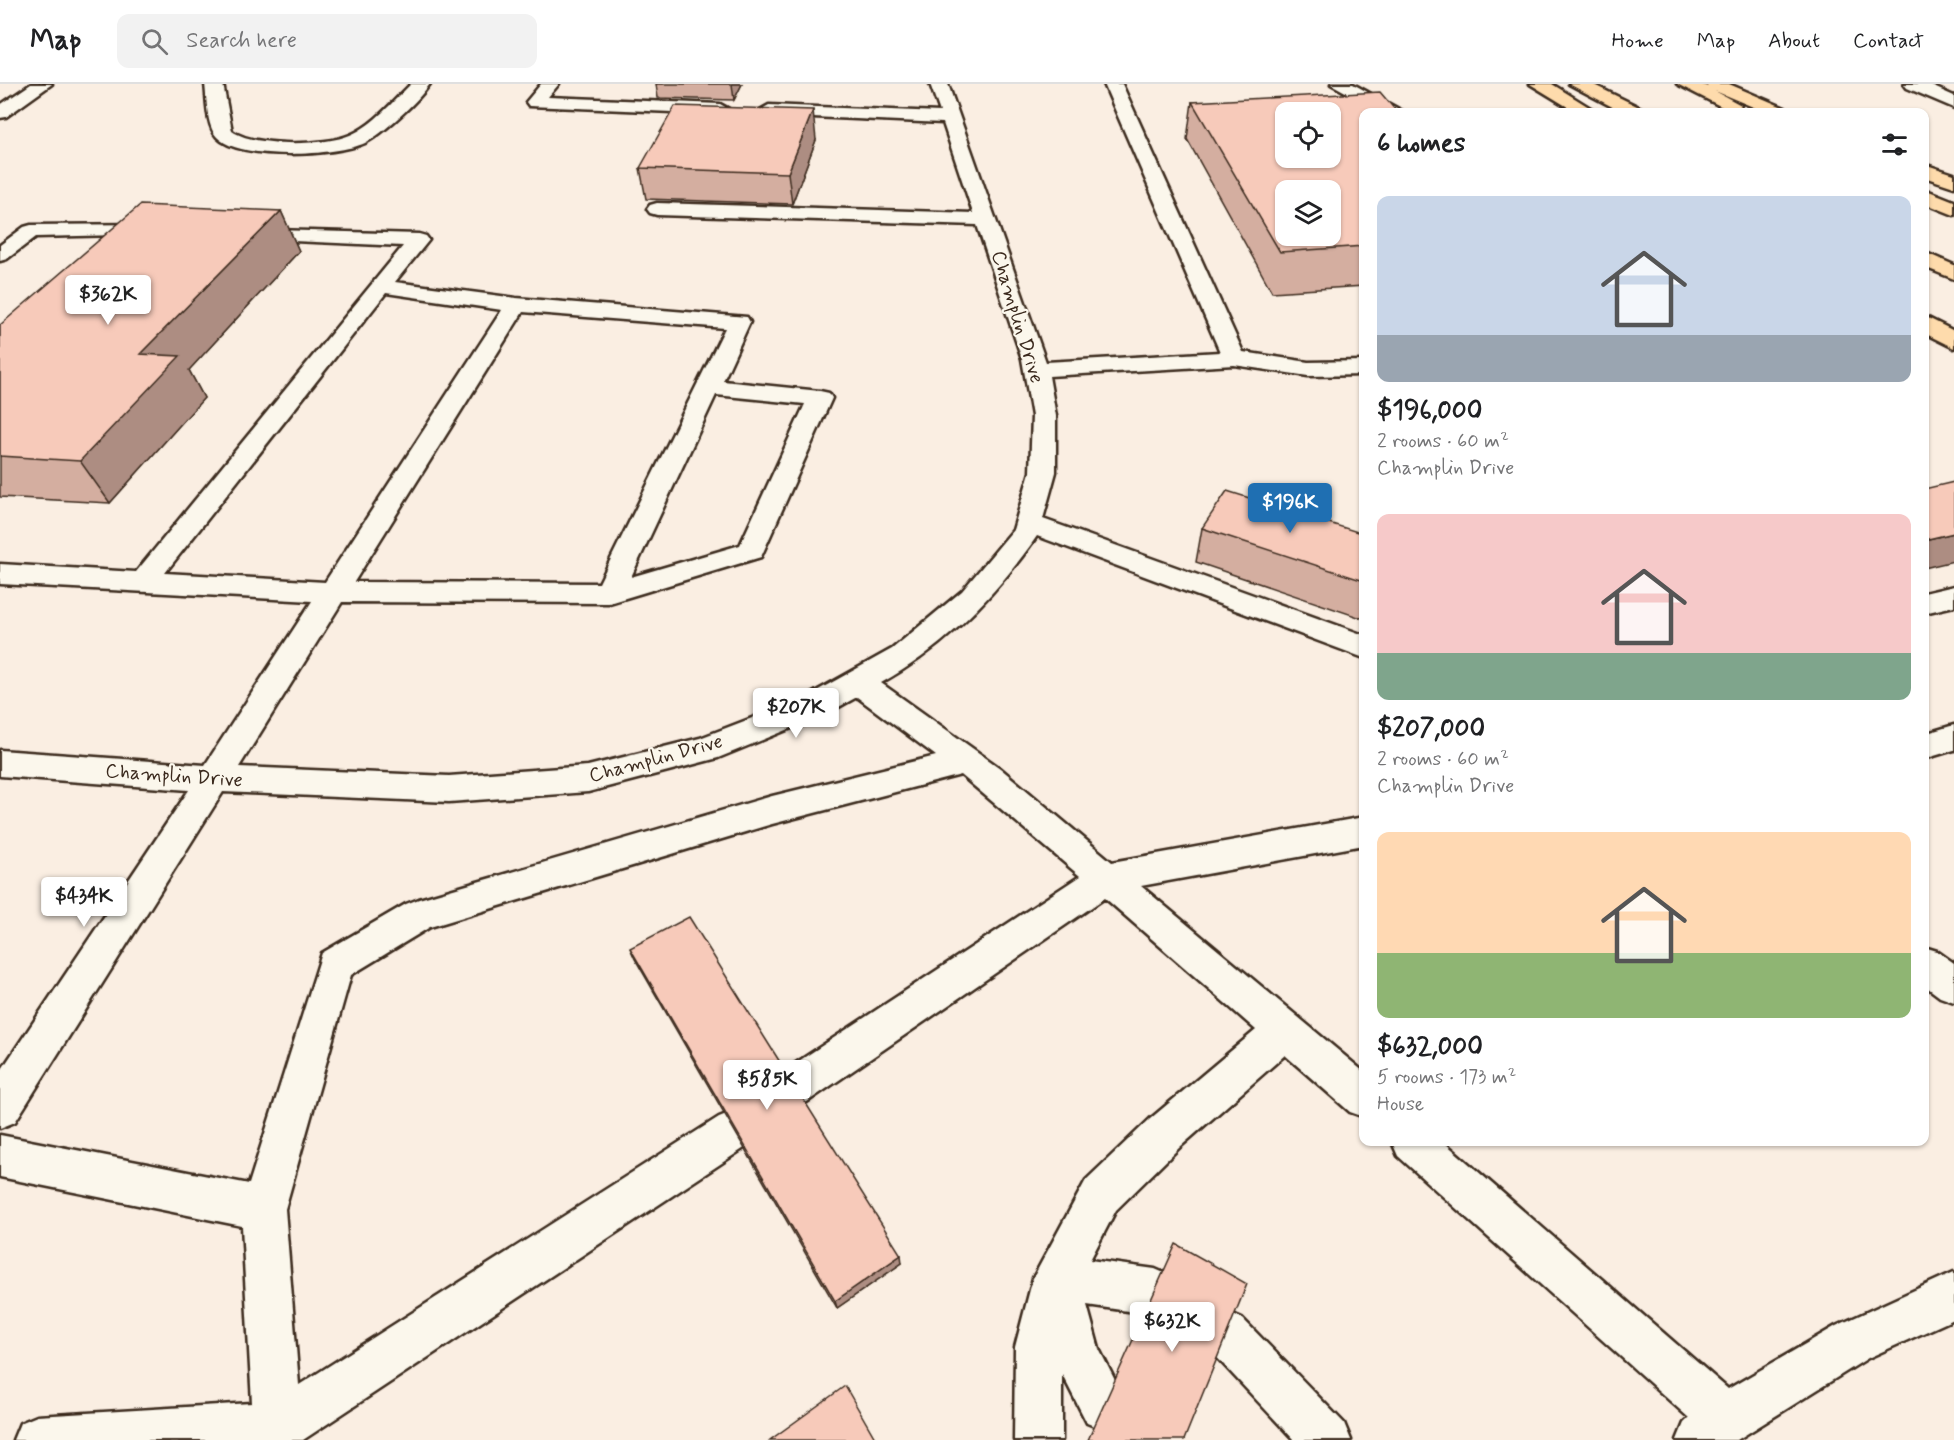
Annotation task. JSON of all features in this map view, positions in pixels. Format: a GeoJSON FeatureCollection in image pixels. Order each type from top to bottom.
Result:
{"type":"FeatureCollection","features":[{"type":"Feature","properties":{"kind":"highway"},"geometry":{"type":"LineString","coordinates":[[1539,84],[1581,108]]}},
{"type":"Feature","properties":{"kind":"highway"},"geometry":{"type":"LineString","coordinates":[[1578,84],[1627,108]]}},
{"type":"Feature","properties":{"kind":"highway"},"geometry":{"type":"LineString","coordinates":[[1686,84],[1738,108]]}},
{"type":"Feature","properties":{"kind":"highway"},"geometry":{"type":"LineString","coordinates":[[1714,84],[1770,108]]}},
{"type":"Feature","properties":{"kind":"highway"},"geometry":{"type":"LineString","coordinates":[[1929,172],[1954,181]]}},
{"type":"Feature","properties":{"kind":"highway"},"geometry":{"type":"LineString","coordinates":[[1929,197],[1954,209]]}},
{"type":"Feature","properties":{"kind":"highway"},"geometry":{"type":"LineString","coordinates":[[1929,260],[1954,273]]}},
{"type":"Feature","properties":{"kind":"highway"},"geometry":{"type":"LineString","coordinates":[[1929,326],[1954,341]]}},
{"type":"Feature","properties":{"kind":"street"},"geometry":{"type":"LineString","coordinates":[[0,113],[43,84]]}},
{"type":"Feature","properties":{"kind":"street"},"geometry":{"type":"LineString","coordinates":[[214,84],[223,133],[231,141],[311,148],[335,146],[358,139],[421,84]]}},
{"type":"Feature","properties":{"kind":"street"},"geometry":{"type":"LineString","coordinates":[[550,84],[535,102],[950,118]]}},
{"type":"Feature","properties":{"kind":"street","name":"Champlin Drive"},"geometry":{"type":"LineString","coordinates":[[0,763],[214,779],[449,789],[588,779],[706,749],[815,706],[903,657],[972,598],[1026,532],[1043,472],[1044,416],[1036,370],[939,84]]}},
{"type":"Feature","properties":{"kind":"street"},"geometry":{"type":"LineString","coordinates":[[1113,84],[1234,358]]}},
{"type":"Feature","properties":{"kind":"street"},"geometry":{"type":"LineString","coordinates":[[1341,84],[1387,108]]}},
{"type":"Feature","properties":{"kind":"street"},"geometry":{"type":"LineString","coordinates":[[1912,84],[1954,103]]}},
{"type":"Feature","properties":{"kind":"street"},"geometry":{"type":"LineString","coordinates":[[778,111],[786,93]]}},
{"type":"Feature","properties":{"kind":"street"},"geometry":{"type":"LineString","coordinates":[[657,209],[985,219]]}},
{"type":"Feature","properties":{"kind":"street"},"geometry":{"type":"LineString","coordinates":[[0,229],[182,231]]}},
{"type":"Feature","properties":{"kind":"street"},"geometry":{"type":"LineString","coordinates":[[0,255],[31,231]]}},
{"type":"Feature","properties":{"kind":"street"},"geometry":{"type":"LineString","coordinates":[[143,582],[419,240],[229,233]]}},
{"type":"Feature","properties":{"kind":"street"},"geometry":{"type":"LineString","coordinates":[[380,286],[516,305],[739,322],[609,593]]}},
{"type":"Feature","properties":{"kind":"street"},"geometry":{"type":"LineString","coordinates":[[0,1108],[214,779],[516,305]]}},
{"type":"Feature","properties":{"kind":"street"},"geometry":{"type":"LineString","coordinates":[[1036,370],[1234,358],[1308,369],[1359,368]]}},
{"type":"Feature","properties":{"kind":"street"},"geometry":{"type":"LineString","coordinates":[[0,574],[333,592],[609,593],[751,551],[820,398],[708,387]]}},
{"type":"Feature","properties":{"kind":"street"},"geometry":{"type":"LineString","coordinates":[[1029,523],[1359,645]]}},
{"type":"Feature","properties":{"kind":"street"},"geometry":{"type":"LineString","coordinates":[[1929,602],[1954,596]]}},
{"type":"Feature","properties":{"kind":"street"},"geometry":{"type":"LineString","coordinates":[[858,682],[967,761],[1359,1094]]}},
{"type":"Feature","properties":{"kind":"street"},"geometry":{"type":"LineString","coordinates":[[1929,745],[1954,737]]}},
{"type":"Feature","properties":{"kind":"street"},"geometry":{"type":"LineString","coordinates":[[279,1433],[263,1209],[336,965],[419,915],[772,810],[967,761]]}},
{"type":"Feature","properties":{"kind":"street"},"geometry":{"type":"LineString","coordinates":[[793,1088],[1106,878],[1359,832]]}},
{"type":"Feature","properties":{"kind":"street"},"geometry":{"type":"LineString","coordinates":[[1929,967],[1954,985]]}},
{"type":"Feature","properties":{"kind":"street"},"geometry":{"type":"LineString","coordinates":[[1038,1440],[1038,1347],[1056,1278],[1101,1195],[1165,1133],[1286,1030]]}},
{"type":"Feature","properties":{"kind":"street"},"geometry":{"type":"LineString","coordinates":[[37,1440],[279,1433],[734,1131]]}},
{"type":"Feature","properties":{"kind":"street"},"geometry":{"type":"LineString","coordinates":[[1417,1146],[1713,1429],[1852,1342],[1954,1295]]}},
{"type":"Feature","properties":{"kind":"street"},"geometry":{"type":"LineString","coordinates":[[0,1156],[263,1209]]}},
{"type":"Feature","properties":{"kind":"street"},"geometry":{"type":"LineString","coordinates":[[1056,1278],[1155,1292]]}},
{"type":"Feature","properties":{"kind":"street"},"geometry":{"type":"LineString","coordinates":[[1056,1278],[1078,1357],[1104,1406]]}},
{"type":"Feature","properties":{"kind":"street"},"geometry":{"type":"LineString","coordinates":[[1226,1334],[1327,1440]]}},
{"type":"Feature","properties":{"kind":"building"},"geometry":{"type":"Polygon","coordinates":[[[1380,92],[1394,108],[1359,108],[1359,246],[1280,252],[1276,246],[1341,246],[1341,180],[1275,180],[1275,243],[1192,102],[1380,92]]]}},
{"type":"Feature","properties":{"kind":"building"},"geometry":{"type":"Polygon","coordinates":[[[675,106],[813,110],[788,173],[640,168],[675,106]]]}},
{"type":"Feature","properties":{"kind":"building"},"geometry":{"type":"Polygon","coordinates":[[[140,205],[281,211],[140,354],[180,356],[80,461],[0,456],[0,325],[140,205]]]}},
{"type":"Feature","properties":{"kind":"building"},"geometry":{"type":"Polygon","coordinates":[[[1954,482],[1954,533],[1929,539],[1929,488],[1954,482]]]}},
{"type":"Feature","properties":{"kind":"building"},"geometry":{"type":"Polygon","coordinates":[[[1227,491],[1359,532],[1359,579],[1202,528],[1227,491]]]}},
{"type":"Feature","properties":{"kind":"building"},"geometry":{"type":"Polygon","coordinates":[[[689,917],[901,1255],[835,1301],[630,948],[689,917]]]}},
{"type":"Feature","properties":{"kind":"building"},"geometry":{"type":"Polygon","coordinates":[[[1176,1244],[1247,1284],[1184,1440],[1088,1440],[1176,1244]]]}},
{"type":"Feature","properties":{"kind":"building"},"geometry":{"type":"Polygon","coordinates":[[[845,1386],[876,1440],[770,1440],[845,1386]]]}}]}
